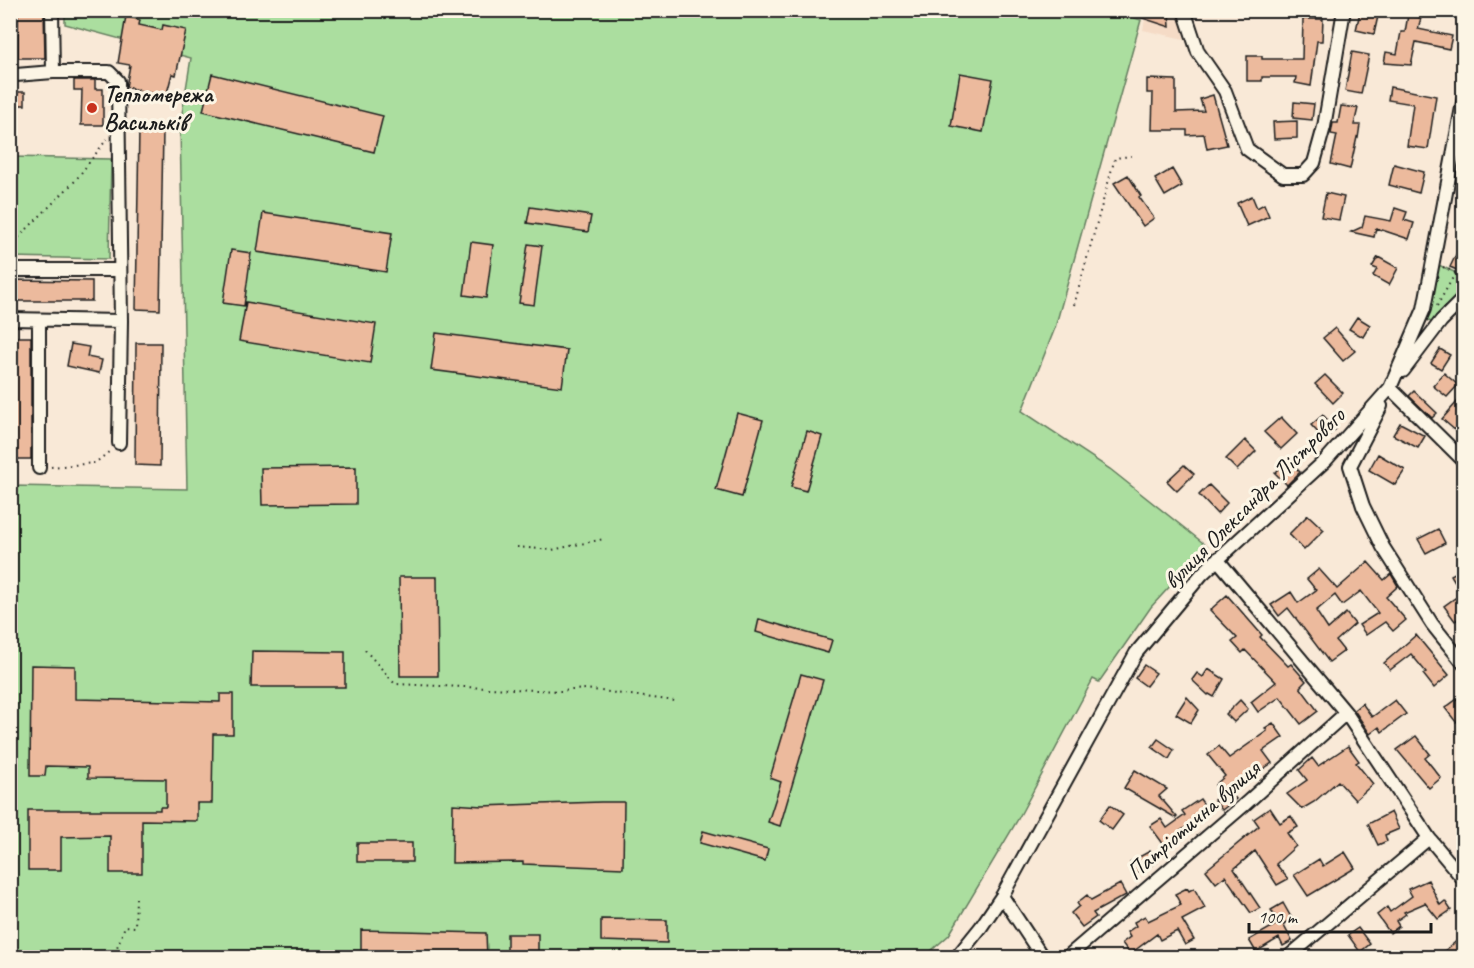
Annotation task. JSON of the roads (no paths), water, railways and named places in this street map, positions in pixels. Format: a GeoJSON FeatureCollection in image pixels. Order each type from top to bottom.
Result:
{"type":"FeatureCollection","features":[{"type":"Feature","properties":{"kind":"street"},"geometry":{"type":"LineString","coordinates":[[52,10],[53,72]]}},
{"type":"Feature","properties":{"kind":"street"},"geometry":{"type":"LineString","coordinates":[[1184,10],[1198,52],[1225,91],[1247,149],[1283,176],[1304,175],[1314,163],[1324,127],[1344,10]]}},
{"type":"Feature","properties":{"kind":"street"},"geometry":{"type":"LineString","coordinates":[[10,73],[16,75],[53,72],[109,72],[118,81],[121,321],[119,443]]}},
{"type":"Feature","properties":{"kind":"street","name":"вулиця Олександра Лістрового"},"geometry":{"type":"LineString","coordinates":[[956,957],[981,927],[1002,896],[1136,654],[1202,574],[1326,460],[1390,388],[1424,309],[1464,97]]}},
{"type":"Feature","properties":{"kind":"street"},"geometry":{"type":"LineString","coordinates":[[10,270],[120,270]]}},
{"type":"Feature","properties":{"kind":"street"},"geometry":{"type":"LineString","coordinates":[[1350,466],[1390,388],[1435,321],[1464,298]]}},
{"type":"Feature","properties":{"kind":"street"},"geometry":{"type":"LineString","coordinates":[[1424,309],[1425,319],[1435,321]]}},
{"type":"Feature","properties":{"kind":"street"},"geometry":{"type":"LineString","coordinates":[[10,319],[121,321]]}},
{"type":"Feature","properties":{"kind":"street"},"geometry":{"type":"LineString","coordinates":[[39,320],[39,468]]}},
{"type":"Feature","properties":{"kind":"street"},"geometry":{"type":"LineString","coordinates":[[1390,388],[1464,460]]}},
{"type":"Feature","properties":{"kind":"street"},"geometry":{"type":"LineString","coordinates":[[1326,460],[1341,453],[1349,455],[1350,466],[1363,506],[1383,547],[1432,624],[1464,664]]}},
{"type":"Feature","properties":{"kind":"street"},"geometry":{"type":"LineString","coordinates":[[1217,559],[1346,713],[1430,838],[1464,880]]}},
{"type":"Feature","properties":{"kind":"street","name":"Патріотична вулиця"},"geometry":{"type":"LineString","coordinates":[[1066,957],[1243,806],[1346,713]]}},
{"type":"Feature","properties":{"kind":"street"},"geometry":{"type":"LineString","coordinates":[[1287,957],[1430,838]]}},
{"type":"Feature","properties":{"kind":"street"},"geometry":{"type":"LineString","coordinates":[[1002,896],[1043,957]]}},
{"type":"Feature","properties":{"kind":"place","name":"Тепломережа Васильків"},"geometry":{"type":"Point","coordinates":[92,108]}}]}
